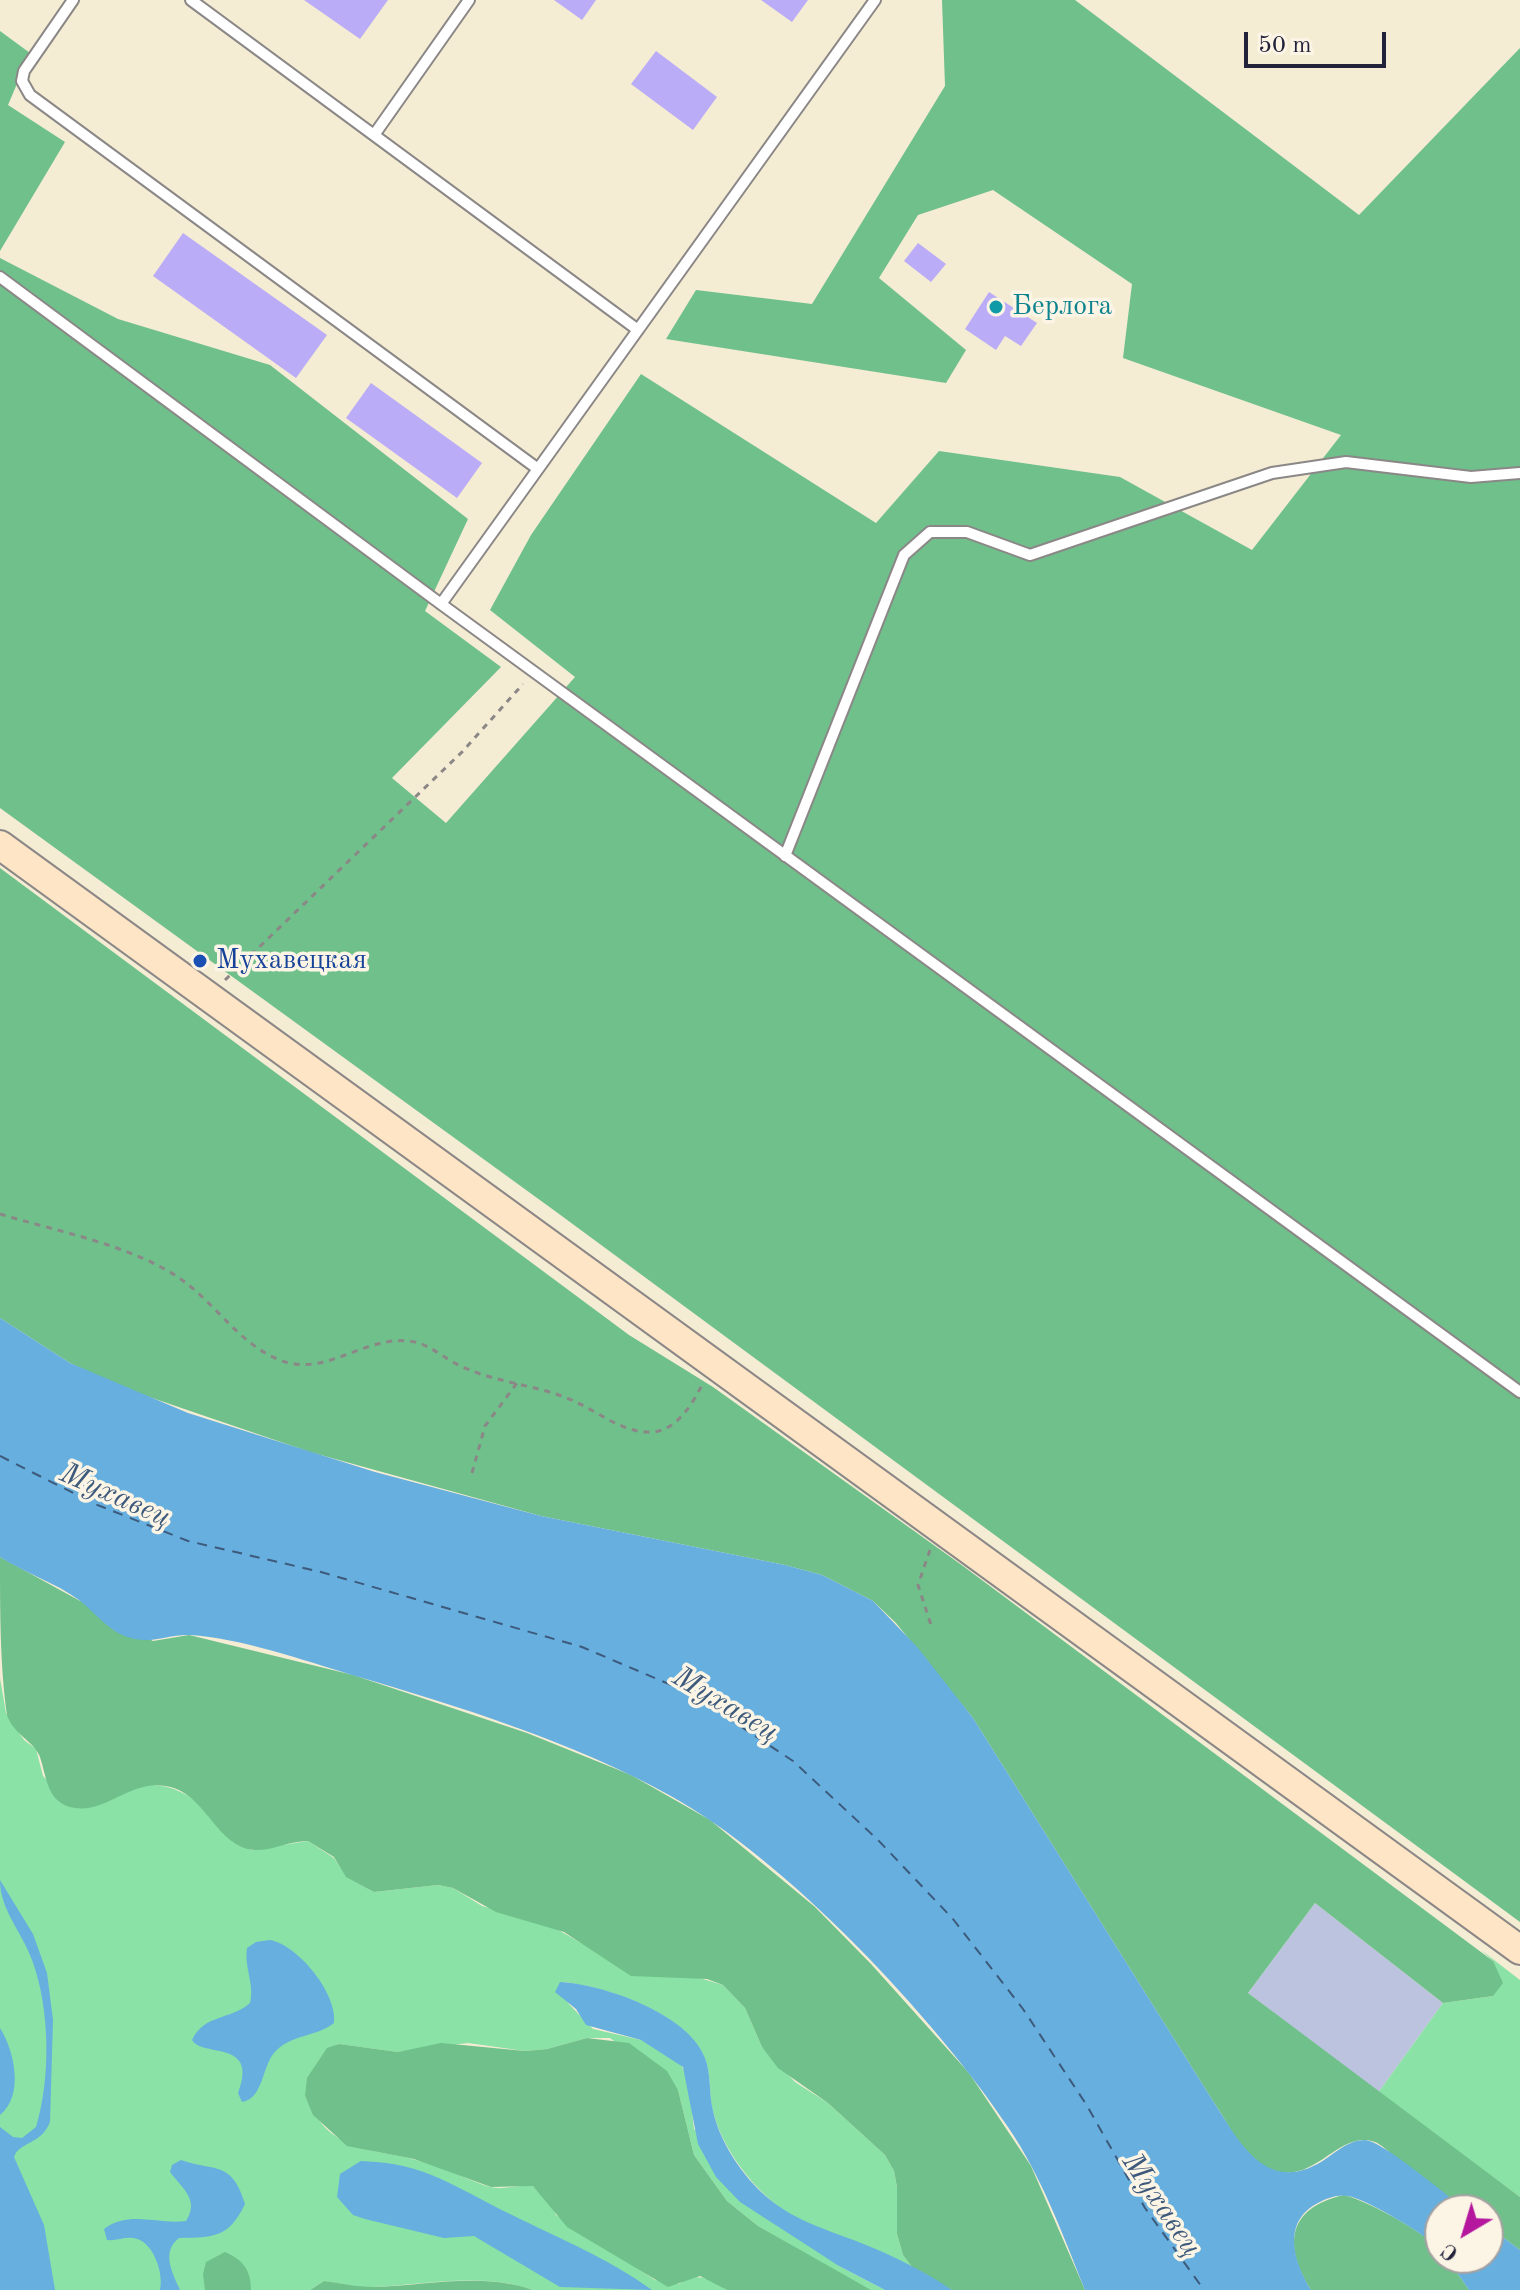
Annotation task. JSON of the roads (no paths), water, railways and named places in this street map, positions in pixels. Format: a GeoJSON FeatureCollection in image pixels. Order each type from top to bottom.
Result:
{"type":"FeatureCollection","features":[{"type":"Feature","properties":{"kind":"street"},"geometry":{"type":"LineString","coordinates":[[0,845],[1520,1950]]}},
{"type":"Feature","properties":{"kind":"lane"},"geometry":{"type":"LineString","coordinates":[[73,0],[24,71],[22,81],[30,95],[538,469]]}},
{"type":"Feature","properties":{"kind":"lane"},"geometry":{"type":"LineString","coordinates":[[191,0],[638,330]]}},
{"type":"Feature","properties":{"kind":"lane"},"geometry":{"type":"LineString","coordinates":[[374,135],[469,0]]}},
{"type":"Feature","properties":{"kind":"lane"},"geometry":{"type":"LineString","coordinates":[[441,604],[875,0]]}},
{"type":"Feature","properties":{"kind":"lane"},"geometry":{"type":"LineString","coordinates":[[0,277],[441,604],[1520,1392]]}},
{"type":"Feature","properties":{"kind":"lane"},"geometry":{"type":"LineString","coordinates":[[785,856],[904,555],[930,532],[967,532],[1030,555],[1272,473],[1346,462],[1471,477],[1520,473]]}},
{"type":"Feature","properties":{"kind":"water","name":"Мухавец"},"geometry":{"type":"Polygon","coordinates":[[[0,1318],[70,1363],[188,1413],[375,1472],[541,1516],[822,1575],[873,1601],[918,1648],[973,1718],[1223,2116],[1256,2159],[1269,2168],[1284,2172],[1301,2170],[1321,2162],[1347,2145],[1365,2140],[1400,2159],[1445,2194],[1424,2194],[1424,2237],[1396,2218],[1348,2196],[1333,2197],[1306,2211],[1295,2231],[1294,2243],[1300,2267],[1311,2290],[1085,2290],[1051,2207],[1020,2146],[941,2038],[855,1944],[808,1899],[714,1823],[669,1795],[593,1758],[514,1726],[432,1699],[230,1640],[190,1635],[149,1640],[126,1637],[111,1629],[70,1594],[0,1557],[0,1318]]]}},
{"type":"Feature","properties":{"kind":"water"},"geometry":{"type":"Polygon","coordinates":[[[0,1880],[33,1934],[47,1973],[53,2020],[50,2122],[41,2135],[21,2148],[14,2157],[44,2225],[55,2290],[0,2290],[0,2127],[13,2137],[22,2138],[36,2127],[44,2087],[46,2043],[38,1979],[28,1950],[4,1901],[0,1880]]]}},
{"type":"Feature","properties":{"kind":"water"},"geometry":{"type":"Polygon","coordinates":[[[270,1940],[292,1951],[314,1972],[330,1998],[334,2023],[288,2042],[274,2053],[258,2089],[249,2100],[242,2102],[238,2093],[243,2076],[236,2057],[198,2045],[192,2040],[203,2026],[250,2003],[247,1948],[256,1942],[270,1940]]]}},
{"type":"Feature","properties":{"kind":"water"},"geometry":{"type":"Polygon","coordinates":[[[560,1982],[599,1989],[643,2004],[682,2028],[696,2042],[707,2064],[715,2119],[726,2144],[749,2179],[778,2206],[801,2219],[896,2258],[952,2290],[885,2290],[839,2266],[740,2202],[716,2177],[698,2144],[683,2067],[641,2040],[586,2025],[576,2009],[555,1992],[560,1982]]]}},
{"type":"Feature","properties":{"kind":"water"},"geometry":{"type":"Polygon","coordinates":[[[0,2028],[10,2049],[15,2085],[8,2107],[0,2115],[0,2028]]]}},
{"type":"Feature","properties":{"kind":"water"},"geometry":{"type":"Polygon","coordinates":[[[181,2160],[228,2174],[240,2190],[245,2204],[226,2230],[210,2236],[179,2238],[169,2256],[180,2290],[160,2290],[156,2258],[146,2245],[133,2238],[107,2240],[104,2229],[114,2223],[134,2219],[186,2221],[190,2214],[190,2200],[170,2172],[172,2165],[181,2160]]]}},
{"type":"Feature","properties":{"kind":"water"},"geometry":{"type":"Polygon","coordinates":[[[361,2161],[404,2166],[439,2178],[600,2258],[652,2290],[560,2287],[474,2236],[444,2238],[353,2215],[337,2197],[340,2174],[361,2161]]]}},
{"type":"Feature","properties":{"kind":"water"},"geometry":{"type":"Polygon","coordinates":[[[1504,2238],[1520,2250],[1520,2290],[1469,2290],[1458,2274],[1504,2274],[1504,2238]]]}},
{"type":"Feature","properties":{"kind":"place","name":"Берлога"},"geometry":{"type":"Point","coordinates":[996,307]}},
{"type":"Feature","properties":{"kind":"place","name":"Мухавецкая"},"geometry":{"type":"Point","coordinates":[200,961]}}]}
